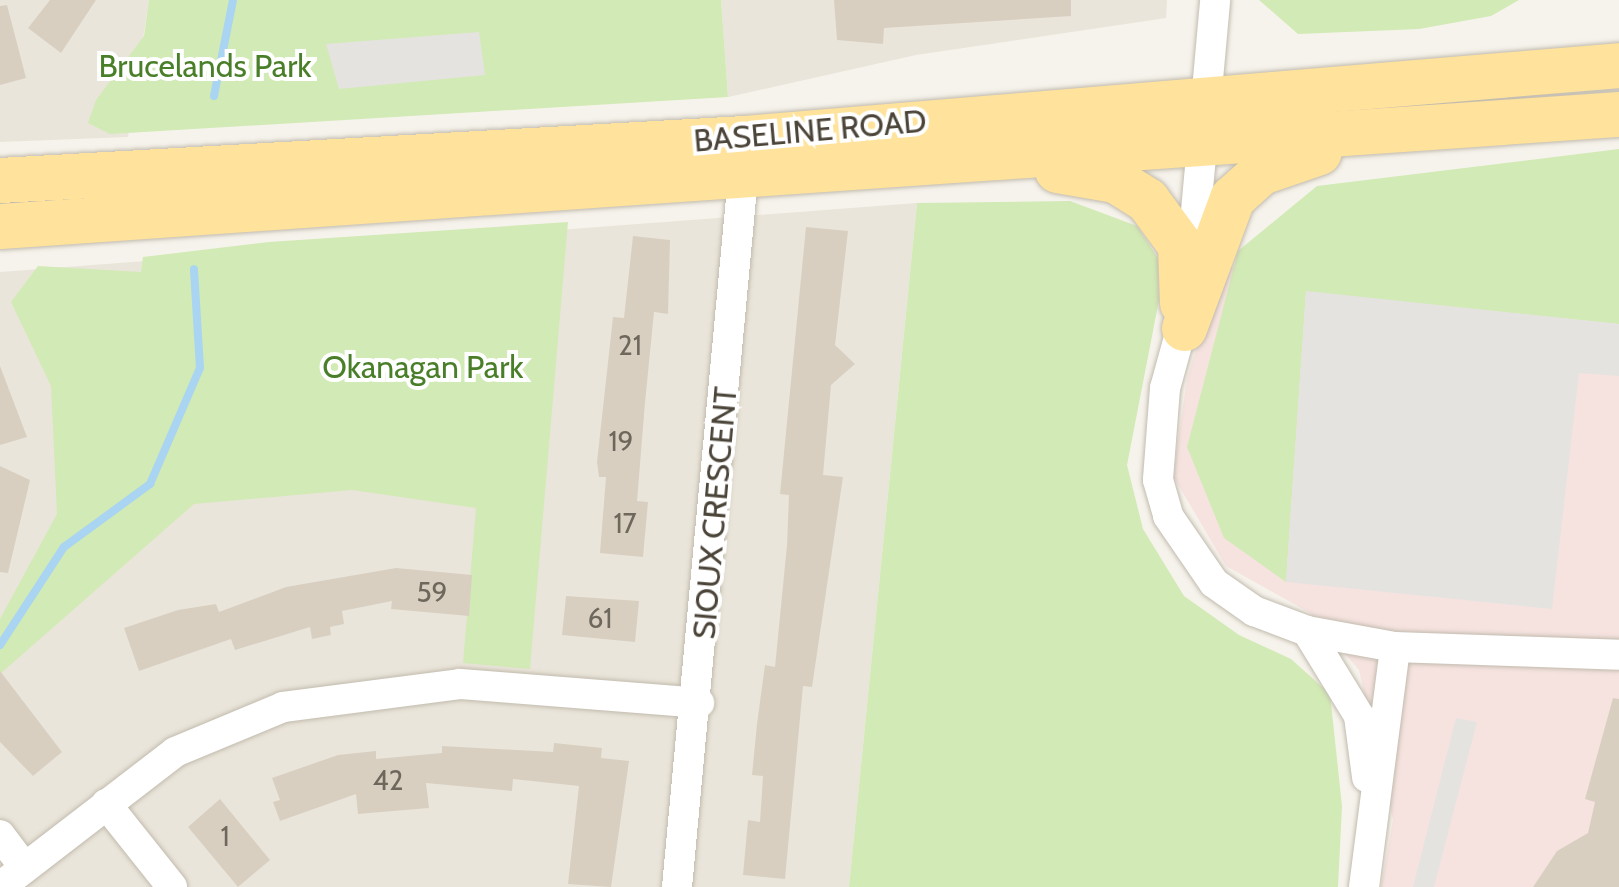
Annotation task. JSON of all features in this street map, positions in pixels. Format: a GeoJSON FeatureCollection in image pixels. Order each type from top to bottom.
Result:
{"type":"FeatureCollection","features":[{"type":"Feature","properties":{"kind":"main road","name":"BASELINE ROAD"},"geometry":{"type":"LineString","coordinates":[[0,226],[744,158],[1208,94],[1619,65]]}},
{"type":"Feature","properties":{"kind":"main road","name":"BASELINE ROAD"},"geometry":{"type":"LineString","coordinates":[[0,180],[744,158],[956,161],[1619,114]]}},
{"type":"Feature","properties":{"kind":"main road"},"geometry":{"type":"LineString","coordinates":[[1184,328],[1220,218],[1261,172],[1292,158],[1438,128]]}},
{"type":"Feature","properties":{"kind":"main road"},"geometry":{"type":"LineString","coordinates":[[956,161],[1089,173],[1147,200],[1180,245],[1184,328]]}},
{"type":"Feature","properties":{"kind":"street"},"geometry":{"type":"LineString","coordinates":[[1215,0],[1205,143],[1184,328],[1158,439],[1168,516],[1214,582],[1254,611],[1307,632],[1395,648],[1619,655]]}},
{"type":"Feature","properties":{"kind":"street","name":"SIOUX CRESCENT"},"geometry":{"type":"LineString","coordinates":[[677,887],[699,704],[744,158]]}},
{"type":"Feature","properties":{"kind":"street"},"geometry":{"type":"LineString","coordinates":[[1307,632],[1358,716],[1371,810]]}},
{"type":"Feature","properties":{"kind":"street"},"geometry":{"type":"LineString","coordinates":[[1364,887],[1395,648]]}},
{"type":"Feature","properties":{"kind":"street"},"geometry":{"type":"LineString","coordinates":[[0,887],[22,864],[175,752],[283,707],[340,694],[460,684],[699,704]]}},
{"type":"Feature","properties":{"kind":"street"},"geometry":{"type":"LineString","coordinates":[[106,804],[172,887]]}},
{"type":"Feature","properties":{"kind":"street"},"geometry":{"type":"LineString","coordinates":[[0,835],[22,864]]}},
{"type":"Feature","properties":{"kind":"shaded area"},"geometry":{"type":"Polygon","coordinates":[[[0,0],[149,0],[128,137],[0,142],[0,0]]]}},
{"type":"Feature","properties":{"kind":"shaded area"},"geometry":{"type":"Polygon","coordinates":[[[721,0],[1167,0],[1166,18],[916,55],[728,97],[721,0]]]}},
{"type":"Feature","properties":{"kind":"shaded area"},"geometry":{"type":"Polygon","coordinates":[[[479,32],[485,75],[339,89],[326,44],[479,32]]]}},
{"type":"Feature","properties":{"kind":"shaded area"},"geometry":{"type":"Polygon","coordinates":[[[917,203],[849,887],[0,887],[0,272],[917,203]]]}},
{"type":"Feature","properties":{"kind":"shaded area"},"geometry":{"type":"Polygon","coordinates":[[[1295,243],[1619,276],[1619,887],[1381,887],[1393,820],[1359,670],[1310,613],[1226,566],[1173,476],[1187,379],[1220,272],[1295,243]]]}},
{"type":"Feature","properties":{"kind":"shaded area"},"geometry":{"type":"Polygon","coordinates":[[[1306,291],[1619,324],[1619,376],[1579,373],[1552,609],[1286,582],[1306,291]]]}},
{"type":"Feature","properties":{"kind":"shaded area"},"geometry":{"type":"Polygon","coordinates":[[[1456,718],[1477,722],[1434,887],[1413,887],[1456,718]]]}},
{"type":"Feature","properties":{"kind":"green space","name":"Brucelands Park"},"geometry":{"type":"Polygon","coordinates":[[[149,0],[721,0],[728,97],[110,134],[88,123],[96,100],[144,36],[149,0]]]}},
{"type":"Feature","properties":{"kind":"green space"},"geometry":{"type":"Polygon","coordinates":[[[1259,0],[1519,0],[1491,16],[1419,29],[1298,34],[1259,0]]]}},
{"type":"Feature","properties":{"kind":"green space"},"geometry":{"type":"Polygon","coordinates":[[[1619,149],[1619,324],[1306,292],[1286,582],[1224,538],[1187,447],[1238,251],[1317,186],[1619,149]]]}},
{"type":"Feature","properties":{"kind":"green space"},"geometry":{"type":"Polygon","coordinates":[[[1070,201],[1137,226],[1158,258],[1159,300],[1127,465],[1143,529],[1184,596],[1239,635],[1291,659],[1330,694],[1342,806],[1338,887],[849,887],[917,203],[1070,201]]]}},
{"type":"Feature","properties":{"kind":"green space","name":"Okanagan Park"},"geometry":{"type":"Polygon","coordinates":[[[568,222],[530,669],[463,663],[476,508],[352,490],[194,504],[0,674],[0,619],[57,514],[51,386],[11,302],[38,266],[141,272],[143,257],[269,242],[568,222]]]}},
{"type":"Feature","properties":{"kind":"building"},"geometry":{"type":"Polygon","coordinates":[[[50,0],[96,0],[61,53],[28,28],[50,0]]]}},
{"type":"Feature","properties":{"kind":"building"},"geometry":{"type":"Polygon","coordinates":[[[834,0],[1071,0],[1071,16],[884,28],[883,44],[837,40],[834,0]]]}},
{"type":"Feature","properties":{"kind":"building"},"geometry":{"type":"Polygon","coordinates":[[[7,5],[26,78],[0,85],[0,6],[7,5]]]}},
{"type":"Feature","properties":{"kind":"building"},"geometry":{"type":"Polygon","coordinates":[[[806,227],[848,231],[835,345],[855,364],[831,385],[823,475],[843,477],[812,687],[803,686],[785,879],[743,875],[748,820],[760,822],[763,776],[752,775],[765,665],[775,667],[787,545],[789,495],[780,494],[806,227]]]}},
{"type":"Feature","properties":{"kind":"building"},"geometry":{"type":"Polygon","coordinates":[[[633,236],[670,240],[668,314],[654,312],[645,403],[637,501],[648,502],[643,557],[600,553],[606,477],[599,477],[597,462],[613,317],[624,318],[633,236]]]}},
{"type":"Feature","properties":{"kind":"building"},"geometry":{"type":"Polygon","coordinates":[[[0,366],[27,437],[0,445],[0,366]]]}},
{"type":"Feature","properties":{"kind":"building"},"geometry":{"type":"Polygon","coordinates":[[[0,466],[30,480],[8,573],[0,572],[0,466]]]}},
{"type":"Feature","properties":{"kind":"building"},"geometry":{"type":"Polygon","coordinates":[[[396,568],[472,575],[469,616],[391,609],[392,601],[342,611],[344,624],[330,627],[331,635],[312,639],[310,627],[235,650],[231,639],[139,671],[124,628],[178,610],[216,604],[219,612],[286,587],[396,568]]]}},
{"type":"Feature","properties":{"kind":"building"},"geometry":{"type":"Polygon","coordinates":[[[566,596],[639,601],[635,642],[562,635],[566,596]]]}},
{"type":"Feature","properties":{"kind":"building"},"geometry":{"type":"Polygon","coordinates":[[[0,671],[62,752],[33,776],[0,742],[0,671]]]}},
{"type":"Feature","properties":{"kind":"building"},"geometry":{"type":"Polygon","coordinates":[[[1613,698],[1619,699],[1619,887],[1533,887],[1557,851],[1588,833],[1595,802],[1585,799],[1613,698]]]}},
{"type":"Feature","properties":{"kind":"building"},"geometry":{"type":"Polygon","coordinates":[[[554,743],[602,748],[601,758],[629,761],[611,887],[568,884],[579,786],[513,779],[512,791],[426,783],[429,808],[358,814],[356,794],[280,821],[273,802],[280,800],[272,778],[338,755],[376,751],[376,759],[442,753],[442,746],[553,752],[554,743]]]}},
{"type":"Feature","properties":{"kind":"building"},"geometry":{"type":"Polygon","coordinates":[[[220,799],[270,860],[238,887],[188,827],[220,799]]]}},
{"type":"Feature","properties":{"kind":"waterway"},"geometry":{"type":"LineString","coordinates":[[214,96],[233,0]]}},
{"type":"Feature","properties":{"kind":"waterway"},"geometry":{"type":"LineString","coordinates":[[0,645],[64,547],[150,484],[200,368],[194,269]]}}]}
